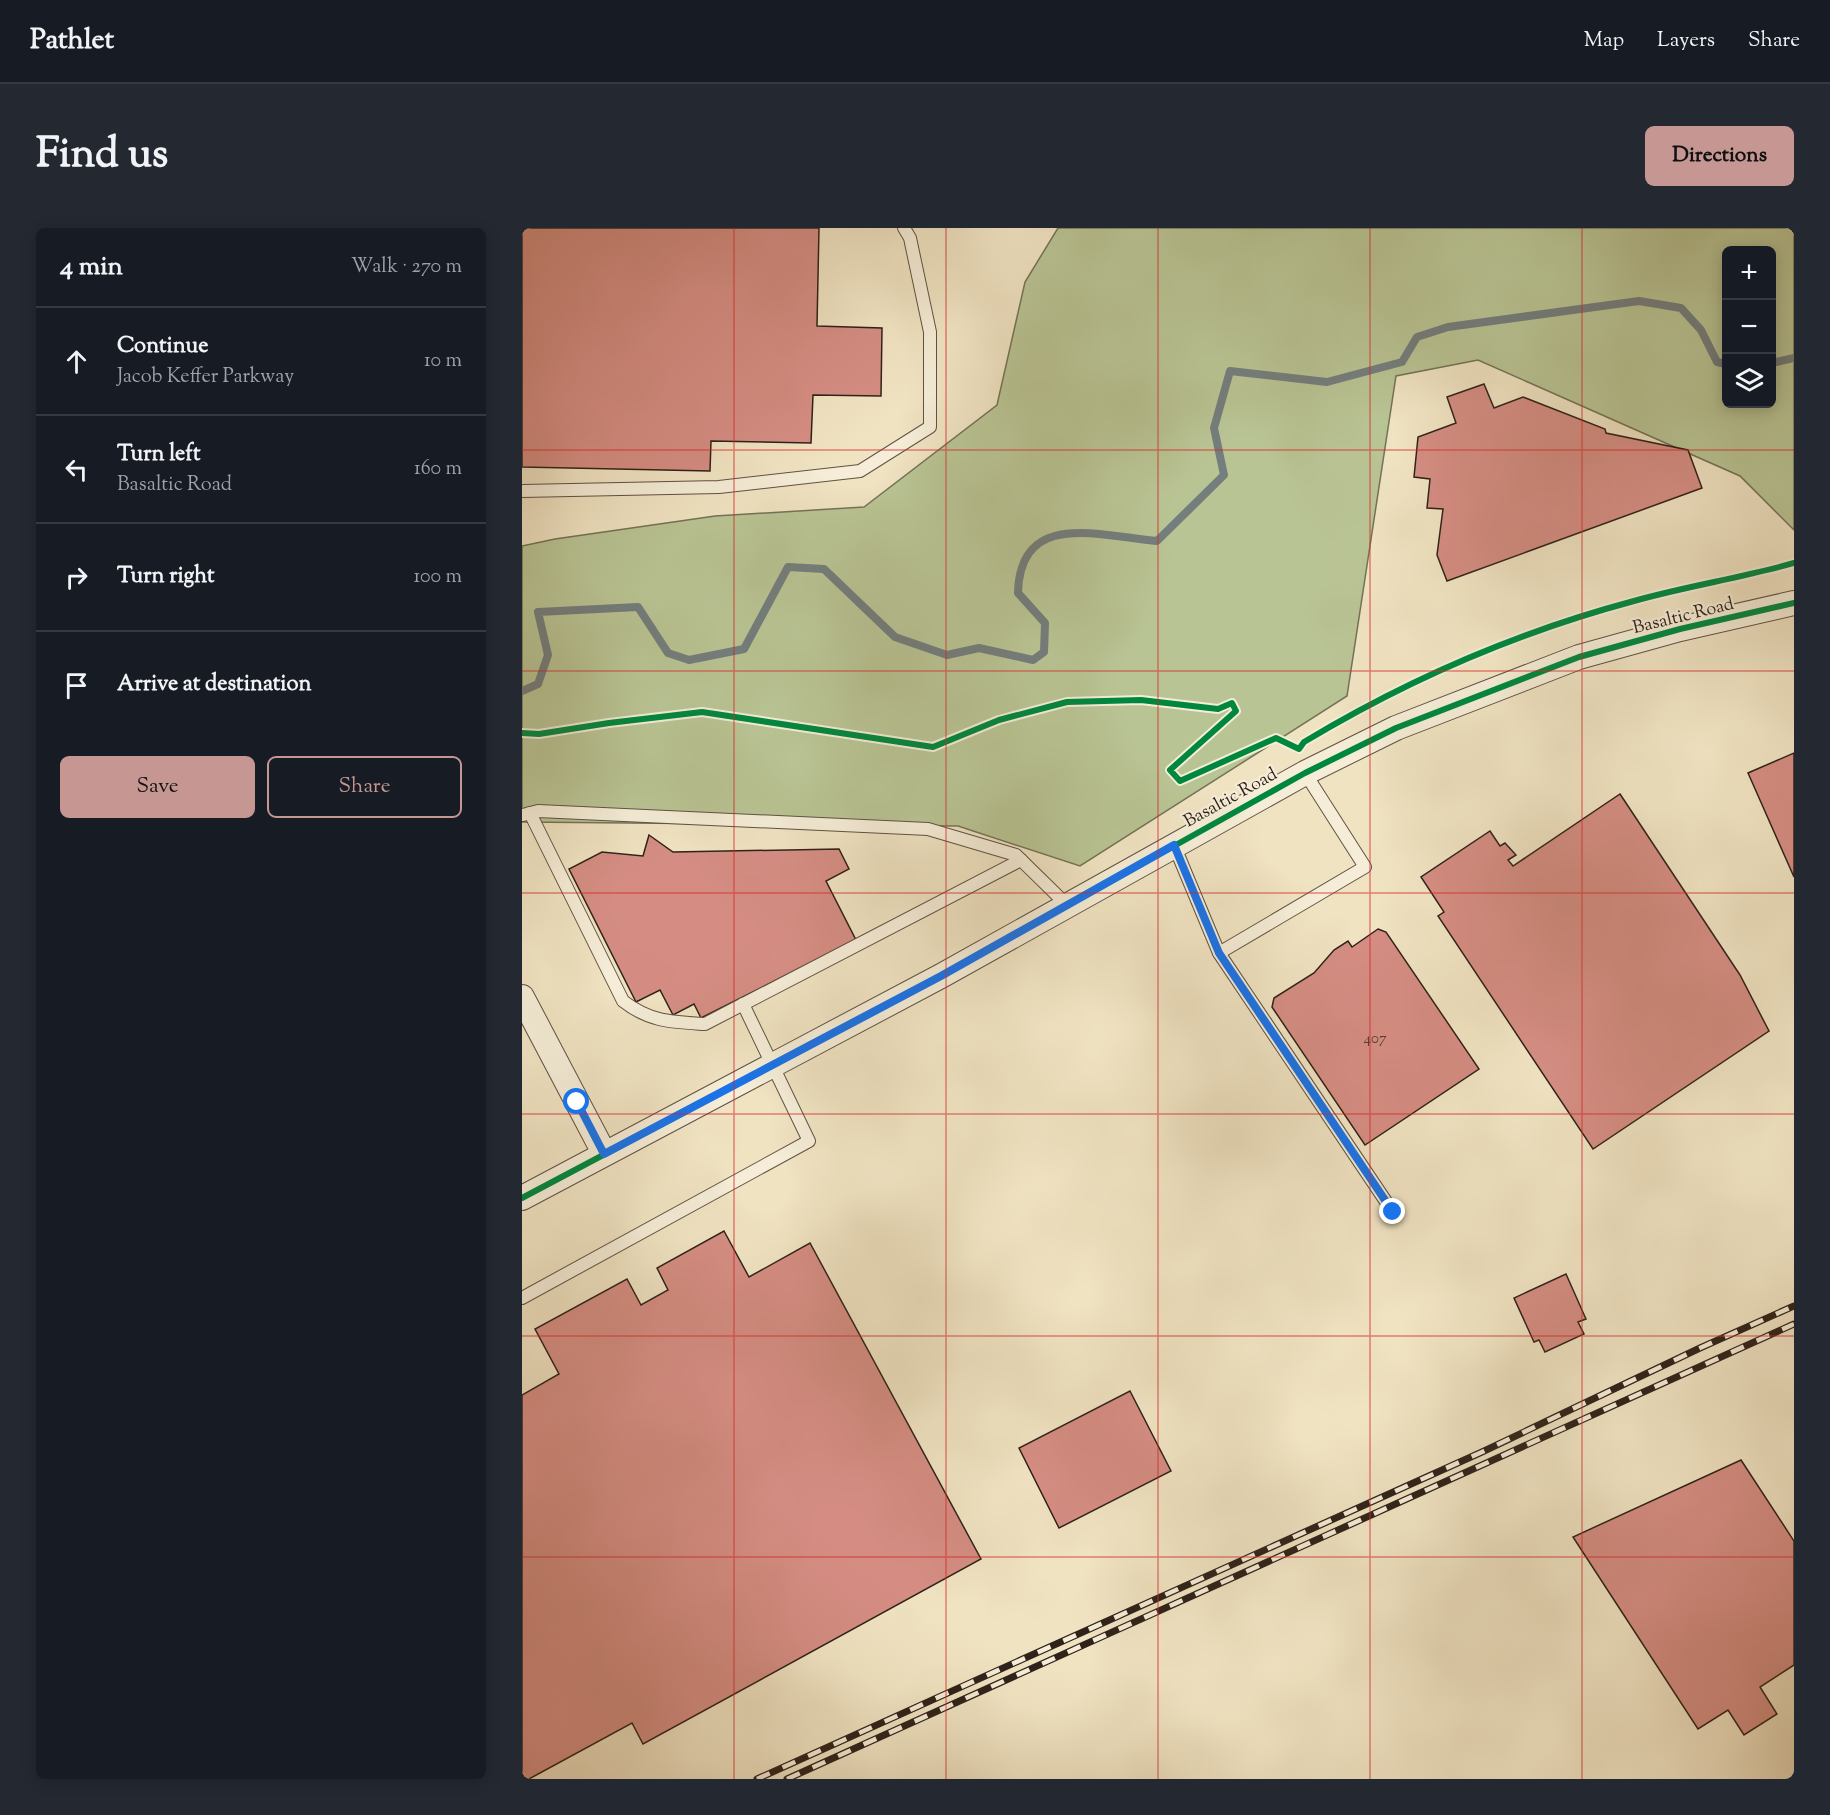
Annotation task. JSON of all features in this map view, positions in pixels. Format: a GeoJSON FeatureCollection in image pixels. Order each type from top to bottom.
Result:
{"type":"FeatureCollection","features":[{"type":"Feature","properties":{"kind":"street","name":"Basaltic Road"},"geometry":{"type":"LineString","coordinates":[[522,1197],[941,976],[1305,773],[1396,728],[1579,657],[1680,629],[1794,603]]}},
{"type":"Feature","properties":{"kind":"street"},"geometry":{"type":"LineString","coordinates":[[522,997],[604,1154]]}},
{"type":"Feature","properties":{"kind":"lane"},"geometry":{"type":"LineString","coordinates":[[522,491],[719,487],[860,471],[930,427],[930,332],[910,238],[904,228]]}},
{"type":"Feature","properties":{"kind":"lane"},"geometry":{"type":"LineString","coordinates":[[1219,953],[1365,867],[1305,773]]}},
{"type":"Feature","properties":{"kind":"lane"},"geometry":{"type":"LineString","coordinates":[[1022,860],[705,1024],[668,1022],[640,1014],[623,1001],[526,814],[550,811],[928,829],[1016,855],[1022,860],[1067,905]]}},
{"type":"Feature","properties":{"kind":"lane"},"geometry":{"type":"LineString","coordinates":[[1174,845],[1219,953],[1393,1212]]}},
{"type":"Feature","properties":{"kind":"lane"},"geometry":{"type":"LineString","coordinates":[[522,1298],[809,1141],[743,1004]]}},
{"type":"Feature","properties":{"kind":"green space"},"geometry":{"type":"Polygon","coordinates":[[[1058,228],[1794,228],[1794,530],[1740,476],[1478,360],[1396,376],[1347,696],[1080,866],[958,826],[522,822],[522,546],[555,539],[715,516],[864,507],[997,405],[1025,282],[1058,228]]]}},
{"type":"Feature","properties":{"kind":"building"},"geometry":{"type":"Polygon","coordinates":[[[522,228],[819,228],[817,326],[882,328],[881,396],[813,395],[811,443],[711,441],[710,471],[522,467],[522,228]]]}},
{"type":"Feature","properties":{"kind":"building"},"geometry":{"type":"Polygon","coordinates":[[[1484,384],[1494,408],[1523,397],[1605,429],[1606,433],[1688,450],[1702,488],[1447,581],[1437,555],[1443,509],[1427,508],[1430,479],[1414,477],[1418,437],[1456,423],[1447,397],[1484,384]]]}},
{"type":"Feature","properties":{"kind":"building"},"geometry":{"type":"Polygon","coordinates":[[[1794,753],[1794,877],[1748,773],[1794,753]]]}},
{"type":"Feature","properties":{"kind":"building"},"geometry":{"type":"Polygon","coordinates":[[[1620,794],[1740,975],[1769,1031],[1593,1149],[1438,916],[1444,912],[1421,877],[1490,831],[1500,846],[1505,843],[1516,855],[1508,860],[1513,866],[1620,794]]]}},
{"type":"Feature","properties":{"kind":"building"},"geometry":{"type":"Polygon","coordinates":[[[649,835],[673,852],[839,849],[849,869],[826,881],[856,940],[701,1018],[694,1004],[673,1015],[660,990],[636,1002],[569,869],[602,852],[643,856],[649,835]]]}},
{"type":"Feature","properties":{"kind":"building"},"geometry":{"type":"Polygon","coordinates":[[[1378,929],[1386,932],[1479,1069],[1365,1145],[1272,1007],[1274,998],[1314,973],[1334,950],[1348,941],[1352,947],[1378,929]]]}},
{"type":"Feature","properties":{"kind":"building"},"geometry":{"type":"Polygon","coordinates":[[[724,1231],[749,1277],[810,1243],[981,1559],[643,1744],[632,1723],[529,1779],[522,1779],[522,1395],[559,1374],[535,1329],[627,1279],[641,1305],[668,1290],[657,1268],[724,1231]]]}},
{"type":"Feature","properties":{"kind":"building"},"geometry":{"type":"Polygon","coordinates":[[[1566,1274],[1586,1319],[1578,1322],[1584,1334],[1545,1352],[1539,1340],[1534,1342],[1514,1298],[1566,1274]]]}},
{"type":"Feature","properties":{"kind":"building"},"geometry":{"type":"Polygon","coordinates":[[[1130,1391],[1171,1471],[1059,1528],[1019,1448],[1130,1391]]]}},
{"type":"Feature","properties":{"kind":"building"},"geometry":{"type":"Polygon","coordinates":[[[1741,1460],[1794,1541],[1794,1665],[1760,1687],[1777,1714],[1744,1735],[1728,1710],[1698,1729],[1573,1537],[1741,1460]]]}},
{"type":"Feature","properties":{"kind":"waterway"},"geometry":{"type":"LineString","coordinates":[[522,691],[538,684],[548,655],[538,612],[638,607],[668,653],[689,660],[744,649],[788,567],[824,569],[895,637],[947,655],[979,648],[1033,660],[1044,652],[1045,623],[1018,593],[1022,566],[1033,549],[1048,538],[1067,534],[1088,533],[1157,541],[1224,475],[1214,428],[1230,371],[1327,382],[1402,362],[1417,337],[1448,327],[1639,301],[1681,308],[1701,330],[1717,362],[1722,363]]}},
{"type":"Feature","properties":{"kind":"waterway"},"geometry":{"type":"LineString","coordinates":[[1776,362],[1794,358]]}},
{"type":"Feature","properties":{"kind":"railway"},"geometry":{"type":"LineString","coordinates":[[757,1779],[1482,1452],[1794,1306]]}},
{"type":"Feature","properties":{"kind":"railway"},"geometry":{"type":"LineString","coordinates":[[787,1779],[1794,1324]]}},
{"type":"Feature","properties":{"kind":"cycle path"},"geometry":{"type":"LineString","coordinates":[[522,733],[539,734],[702,712],[933,747],[999,720],[1067,702],[1141,700],[1218,709],[1232,703],[1236,711],[1170,770],[1180,781],[1276,738],[1299,749],[1304,742],[1343,719],[1423,678],[1548,627],[1654,596],[1794,563]]}},
{"type":"Feature","properties":{"kind":"cycle path"},"geometry":{"type":"LineString","coordinates":[[522,1198],[941,976],[1305,773],[1396,728],[1579,657],[1680,629],[1794,603]]}},
{"type":"Feature","properties":{"kind":"route"},"geometry":{"type":"LineString","coordinates":[[577,1102],[604,1154],[941,976],[1174,845],[1219,953],[1393,1212]]}}]}
